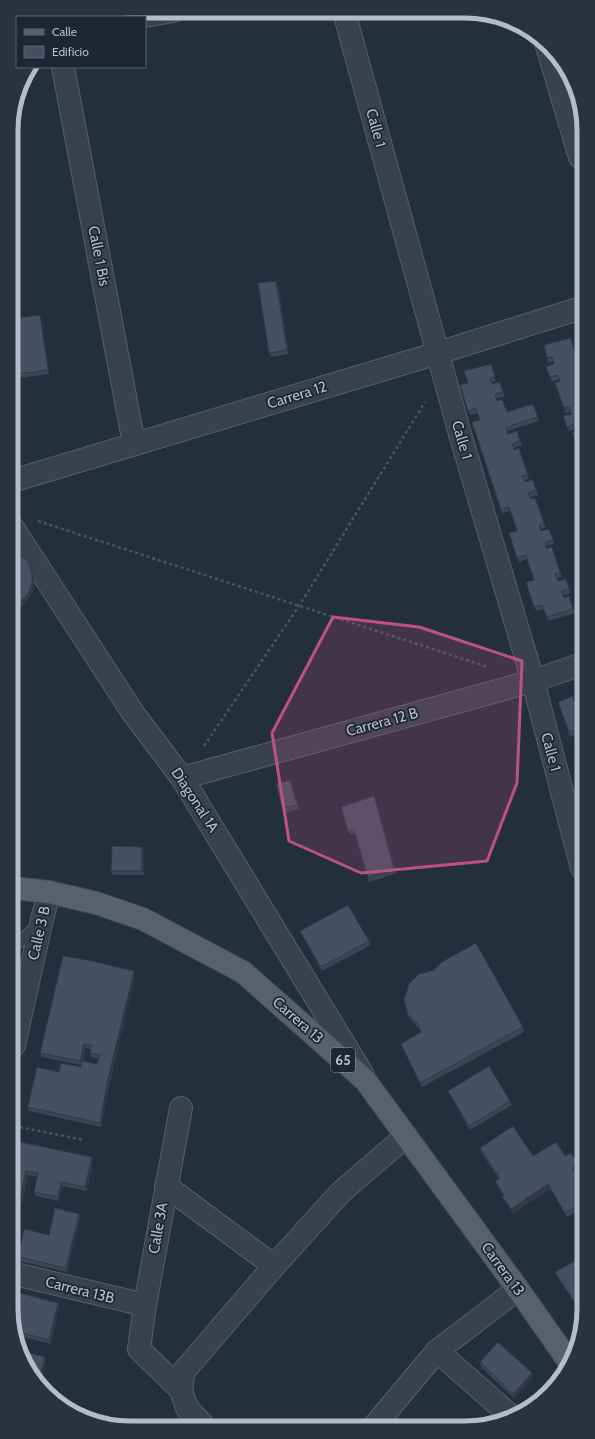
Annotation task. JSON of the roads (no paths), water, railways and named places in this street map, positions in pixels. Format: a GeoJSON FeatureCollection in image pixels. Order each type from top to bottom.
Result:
{"type":"FeatureCollection","features":[{"type":"Feature","properties":{"kind":"main road","name":"Carrera 13"},"geometry":{"type":"LineString","coordinates":[[18,888],[49,892],[96,903],[143,919],[243,972],[365,1080],[518,1289],[566,1357]]}},
{"type":"Feature","properties":{"kind":"street","name":"Calle 1"},"geometry":{"type":"LineString","coordinates":[[346,18],[460,434],[577,835]]}},
{"type":"Feature","properties":{"kind":"street"},"geometry":{"type":"LineString","coordinates":[[551,58],[577,147]]}},
{"type":"Feature","properties":{"kind":"street","name":"Calle 1 Bis"},"geometry":{"type":"LineString","coordinates":[[63,68],[134,444]]}},
{"type":"Feature","properties":{"kind":"street","name":"Carrera 12"},"geometry":{"type":"LineString","coordinates":[[18,479],[134,444],[441,363],[577,310]]}},
{"type":"Feature","properties":{"kind":"street","name":"Diagonal 1A"},"geometry":{"type":"LineString","coordinates":[[18,537],[133,713],[182,778],[365,1080]]}},
{"type":"Feature","properties":{"kind":"street","name":"Carrera 12 B"},"geometry":{"type":"LineString","coordinates":[[182,778],[533,681],[577,666]]}},
{"type":"Feature","properties":{"kind":"street","name":"Calle 3 B"},"geometry":{"type":"LineString","coordinates":[[18,1027],[49,892]]}},
{"type":"Feature","properties":{"kind":"street","name":"Calle 3A"},"geometry":{"type":"LineString","coordinates":[[180,1390],[139,1349],[145,1306],[181,1108]]}},
{"type":"Feature","properties":{"kind":"street"},"geometry":{"type":"LineString","coordinates":[[199,1421],[187,1408],[180,1390],[184,1371],[274,1266],[341,1192],[406,1136]]}},
{"type":"Feature","properties":{"kind":"street"},"geometry":{"type":"LineString","coordinates":[[166,1186],[274,1266]]}},
{"type":"Feature","properties":{"kind":"street","name":"Carrera 13B"},"geometry":{"type":"LineString","coordinates":[[18,1275],[145,1306]]}},
{"type":"Feature","properties":{"kind":"street"},"geometry":{"type":"LineString","coordinates":[[378,1421],[437,1351],[518,1289]]}},
{"type":"Feature","properties":{"kind":"street"},"geometry":{"type":"LineString","coordinates":[[437,1351],[507,1412]]}},
{"type":"Feature","properties":{"kind":"lane"},"geometry":{"type":"LineString","coordinates":[[18,943],[41,924]]}}]}
